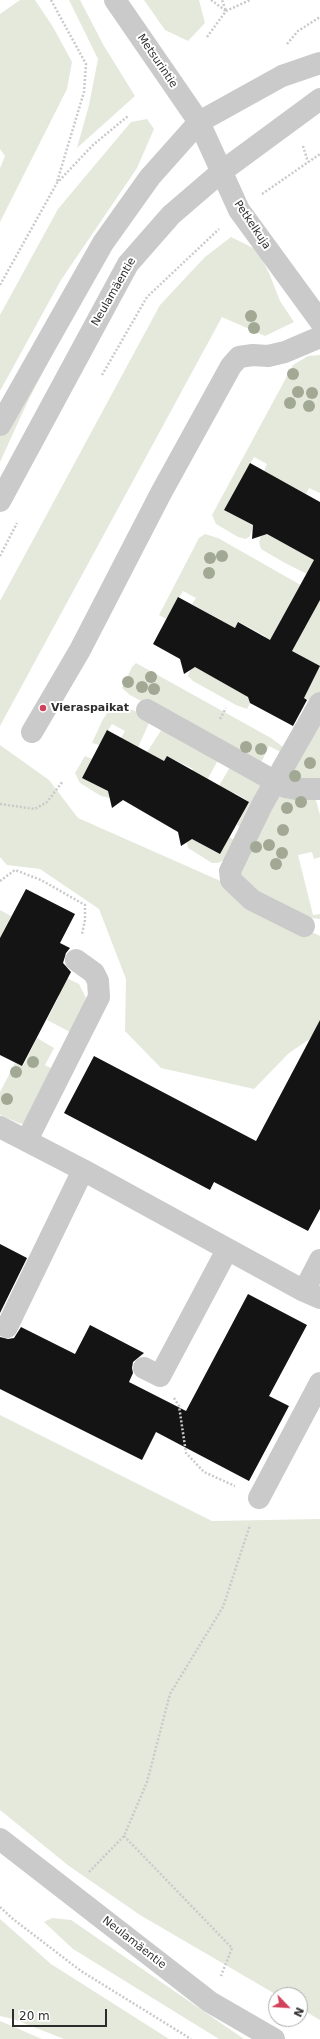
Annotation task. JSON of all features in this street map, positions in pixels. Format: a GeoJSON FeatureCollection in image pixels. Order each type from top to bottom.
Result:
{"type":"FeatureCollection","features":[{"type":"Feature","properties":{"kind":"street","name":"Metsurintie"},"geometry":{"type":"LineString","coordinates":[[115,0],[199,122]]}},
{"type":"Feature","properties":{"kind":"street"},"geometry":{"type":"LineString","coordinates":[[0,425],[103,242],[150,178],[199,122],[282,76],[320,63]]}},
{"type":"Feature","properties":{"kind":"street","name":"Neulamäentie"},"geometry":{"type":"LineString","coordinates":[[0,501],[128,264],[171,214],[221,172],[320,99]]}},
{"type":"Feature","properties":{"kind":"street","name":"Petkelkuja"},"geometry":{"type":"LineString","coordinates":[[199,122],[239,210],[320,320]]}},
{"type":"Feature","properties":{"kind":"street"},"geometry":{"type":"LineString","coordinates":[[32,732],[80,650],[161,493],[231,366],[239,357],[253,355],[268,356],[285,352],[320,337]]}},
{"type":"Feature","properties":{"kind":"street"},"geometry":{"type":"LineString","coordinates":[[304,926],[252,900],[231,880],[230,871],[233,862],[262,805],[320,703]]}},
{"type":"Feature","properties":{"kind":"street"},"geometry":{"type":"LineString","coordinates":[[146,710],[275,782],[296,789],[320,789]]}},
{"type":"Feature","properties":{"kind":"street"},"geometry":{"type":"LineString","coordinates":[[27,1140],[99,997],[98,981],[94,973],[76,960]]}},
{"type":"Feature","properties":{"kind":"street"},"geometry":{"type":"LineString","coordinates":[[0,1127],[83,1170],[227,1250],[312,1294],[320,1260]]}},
{"type":"Feature","properties":{"kind":"street"},"geometry":{"type":"LineString","coordinates":[[7,1327],[83,1170]]}},
{"type":"Feature","properties":{"kind":"street"},"geometry":{"type":"LineString","coordinates":[[152,1372],[227,1250]]}},
{"type":"Feature","properties":{"kind":"street"},"geometry":{"type":"LineString","coordinates":[[259,1498],[320,1383]]}},
{"type":"Feature","properties":{"kind":"street","name":"Neulamäentie"},"geometry":{"type":"LineString","coordinates":[[0,1838],[210,2002],[274,2039]]}},
{"type":"Feature","properties":{"kind":"path"},"geometry":{"type":"LineString","coordinates":[[0,285],[57,183],[84,92],[86,64],[51,0]]}},
{"type":"Feature","properties":{"kind":"path"},"geometry":{"type":"LineString","coordinates":[[211,0],[226,11]]}},
{"type":"Feature","properties":{"kind":"path"},"geometry":{"type":"LineString","coordinates":[[222,0],[226,11]]}},
{"type":"Feature","properties":{"kind":"path"},"geometry":{"type":"LineString","coordinates":[[207,37],[226,11],[250,0]]}},
{"type":"Feature","properties":{"kind":"path"},"geometry":{"type":"LineString","coordinates":[[57,183],[93,145],[128,116]]}},
{"type":"Feature","properties":{"kind":"path"},"geometry":{"type":"LineString","coordinates":[[99,380],[147,297],[239,210],[320,154]]}},
{"type":"Feature","properties":{"kind":"path"},"geometry":{"type":"LineString","coordinates":[[0,556],[20,518]]}},
{"type":"Feature","properties":{"kind":"path"},"geometry":{"type":"LineString","coordinates":[[0,804],[12,807],[35,808],[47,802],[63,781]]}},
{"type":"Feature","properties":{"kind":"path"},"geometry":{"type":"LineString","coordinates":[[0,881],[15,870],[41,880],[85,905],[85,920],[76,960]]}},
{"type":"Feature","properties":{"kind":"path"},"geometry":{"type":"LineString","coordinates":[[69,1893],[124,1836],[147,1782],[170,1694],[223,1607],[259,1498],[204,1472],[186,1453],[180,1406],[152,1372]]}},
{"type":"Feature","properties":{"kind":"path"},"geometry":{"type":"LineString","coordinates":[[124,1836],[232,1948],[210,2002]]}},
{"type":"Feature","properties":{"kind":"path"},"geometry":{"type":"LineString","coordinates":[[0,1907],[13,1919],[81,1971],[191,2039]]}},
{"type":"Feature","properties":{"kind":"shaded area"},"geometry":{"type":"Polygon","coordinates":[[[20,0],[35,0],[53,27],[72,62],[67,89],[0,222],[0,168],[5,156],[0,149],[0,14],[20,0]]]}},
{"type":"Feature","properties":{"kind":"shaded area"},"geometry":{"type":"Polygon","coordinates":[[[69,0],[80,0],[104,46],[135,96],[77,148],[89,105],[98,59],[69,0]]]}},
{"type":"Feature","properties":{"kind":"shaded area"},"geometry":{"type":"Polygon","coordinates":[[[144,0],[199,0],[205,23],[188,41],[165,30],[144,0]]]}},
{"type":"Feature","properties":{"kind":"shaded area"},"geometry":{"type":"Polygon","coordinates":[[[147,119],[154,129],[137,168],[61,280],[0,391],[0,315],[58,209],[131,122],[147,119]]]}},
{"type":"Feature","properties":{"kind":"shaded area"},"geometry":{"type":"Polygon","coordinates":[[[231,237],[257,250],[269,273],[280,301],[294,322],[265,336],[222,317],[0,726],[0,601],[160,305],[205,257],[231,237]]]}},
{"type":"Feature","properties":{"kind":"shaded area"},"geometry":{"type":"Polygon","coordinates":[[[53,353],[28,401],[0,462],[0,436],[53,353]]]}},
{"type":"Feature","properties":{"kind":"shaded area"},"geometry":{"type":"Polygon","coordinates":[[[320,355],[320,493],[309,488],[306,494],[264,471],[267,464],[254,457],[224,510],[253,525],[250,536],[246,539],[238,537],[216,524],[212,515],[293,365],[308,356],[320,355]]]}},
{"type":"Feature","properties":{"kind":"shaded area"},"geometry":{"type":"Polygon","coordinates":[[[205,534],[218,538],[320,596],[320,667],[261,643],[265,636],[239,622],[235,628],[192,604],[196,598],[183,591],[166,619],[159,615],[199,538],[205,534]]]}},
{"type":"Feature","properties":{"kind":"shaded area"},"geometry":{"type":"Polygon","coordinates":[[[267,534],[320,563],[307,574],[285,563],[261,549],[259,542],[261,536],[267,534]]]}},
{"type":"Feature","properties":{"kind":"shaded area"},"geometry":{"type":"Polygon","coordinates":[[[136,663],[271,738],[283,747],[284,754],[269,746],[260,765],[130,695],[122,688],[132,667],[136,663]]]}},
{"type":"Feature","properties":{"kind":"shaded area"},"geometry":{"type":"Polygon","coordinates":[[[195,667],[248,697],[250,703],[247,709],[236,705],[193,681],[188,676],[190,670],[195,667]]]}},
{"type":"Feature","properties":{"kind":"shaded area"},"geometry":{"type":"Polygon","coordinates":[[[320,667],[320,692],[314,702],[304,698],[320,667]]]}},
{"type":"Feature","properties":{"kind":"shaded area"},"geometry":{"type":"Polygon","coordinates":[[[121,705],[144,715],[150,721],[138,747],[121,738],[125,731],[112,724],[99,745],[92,743],[109,710],[115,706],[121,705]]]}},
{"type":"Feature","properties":{"kind":"shaded area"},"geometry":{"type":"Polygon","coordinates":[[[320,719],[320,782],[289,777],[320,719]]]}},
{"type":"Feature","properties":{"kind":"shaded area"},"geometry":{"type":"Polygon","coordinates":[[[162,729],[218,760],[205,784],[190,776],[193,769],[167,756],[164,761],[147,752],[162,729]]]}},
{"type":"Feature","properties":{"kind":"shaded area"},"geometry":{"type":"Polygon","coordinates":[[[0,745],[49,780],[78,818],[225,883],[252,903],[320,936],[320,1032],[289,1053],[254,1089],[161,1068],[125,1031],[126,979],[99,909],[40,869],[7,865],[0,857],[0,745]]]}},
{"type":"Feature","properties":{"kind":"shaded area"},"geometry":{"type":"Polygon","coordinates":[[[85,756],[92,759],[82,778],[108,791],[110,798],[101,796],[80,783],[75,773],[85,756]]]}},
{"type":"Feature","properties":{"kind":"shaded area"},"geometry":{"type":"Polygon","coordinates":[[[230,767],[261,785],[243,828],[237,825],[248,801],[235,793],[231,799],[216,791],[230,767]]]}},
{"type":"Feature","properties":{"kind":"shaded area"},"geometry":{"type":"Polygon","coordinates":[[[278,796],[316,800],[320,815],[320,857],[314,859],[312,852],[298,855],[313,915],[320,914],[320,919],[302,917],[278,906],[240,879],[244,855],[278,796]]]}},
{"type":"Feature","properties":{"kind":"shaded area"},"geometry":{"type":"Polygon","coordinates":[[[229,837],[236,841],[224,860],[218,863],[212,863],[188,848],[187,842],[192,839],[220,854],[229,837]]]}},
{"type":"Feature","properties":{"kind":"shaded area"},"geometry":{"type":"Polygon","coordinates":[[[0,910],[11,916],[3,932],[10,936],[0,947],[0,910]]]}},
{"type":"Feature","properties":{"kind":"shaded area"},"geometry":{"type":"Polygon","coordinates":[[[53,957],[68,966],[62,976],[79,984],[86,998],[72,1033],[47,1020],[59,996],[38,985],[53,957]]]}},
{"type":"Feature","properties":{"kind":"shaded area"},"geometry":{"type":"Polygon","coordinates":[[[37,1038],[54,1048],[45,1065],[55,1070],[25,1123],[21,1124],[0,1115],[0,1092],[15,1063],[23,1066],[37,1038]]]}},
{"type":"Feature","properties":{"kind":"shaded area"},"geometry":{"type":"Polygon","coordinates":[[[0,1415],[212,1521],[320,1519],[320,2020],[308,2013],[308,1987],[268,1987],[268,1990],[140,1915],[69,1866],[0,1810],[0,1415]]]}},
{"type":"Feature","properties":{"kind":"shaded area"},"geometry":{"type":"Polygon","coordinates":[[[52,1918],[71,1920],[244,2039],[219,2039],[73,1949],[44,1922],[52,1918]]]}},
{"type":"Feature","properties":{"kind":"shaded area"},"geometry":{"type":"Polygon","coordinates":[[[0,1919],[51,1964],[169,2039],[64,2039],[13,2019],[0,2016],[0,1919]]]}},
{"type":"Feature","properties":{"kind":"shaded area"},"geometry":{"type":"Polygon","coordinates":[[[0,2021],[42,2039],[0,2039],[0,2021]]]}},
{"type":"Feature","properties":{"kind":"building"},"geometry":{"type":"Polygon","coordinates":[[[250,463],[320,502],[320,600],[292,651],[320,666],[304,698],[307,700],[293,726],[250,703],[248,697],[195,667],[184,674],[180,659],[153,644],[178,597],[235,628],[238,622],[270,640],[314,560],[267,534],[252,539],[253,525],[224,510],[250,463]]]}},
{"type":"Feature","properties":{"kind":"building"},"geometry":{"type":"Polygon","coordinates":[[[107,730],[164,761],[167,756],[249,802],[220,854],[192,839],[181,846],[178,832],[123,800],[112,808],[108,791],[82,778],[107,730]]]}},
{"type":"Feature","properties":{"kind":"building"},"geometry":{"type":"Polygon","coordinates":[[[26,889],[75,914],[60,943],[70,948],[66,953],[63,963],[71,972],[22,1066],[0,1055],[0,938],[26,889]]]}},
{"type":"Feature","properties":{"kind":"building"},"geometry":{"type":"Polygon","coordinates":[[[320,1020],[320,1209],[308,1231],[214,1182],[210,1190],[64,1113],[94,1056],[256,1141],[320,1020]]]}},
{"type":"Feature","properties":{"kind":"building"},"geometry":{"type":"Polygon","coordinates":[[[0,1244],[27,1258],[0,1313],[0,1244]]]}},
{"type":"Feature","properties":{"kind":"building"},"geometry":{"type":"Polygon","coordinates":[[[248,1294],[307,1325],[269,1396],[289,1406],[249,1481],[156,1432],[142,1460],[0,1389],[0,1337],[8,1339],[14,1338],[21,1327],[75,1354],[90,1325],[144,1353],[133,1362],[133,1373],[129,1382],[186,1411],[248,1294]]]}},
{"type":"Feature","properties":{"kind":"place","name":"Vieraspaikat"},"geometry":{"type":"Point","coordinates":[43,708]}}]}
